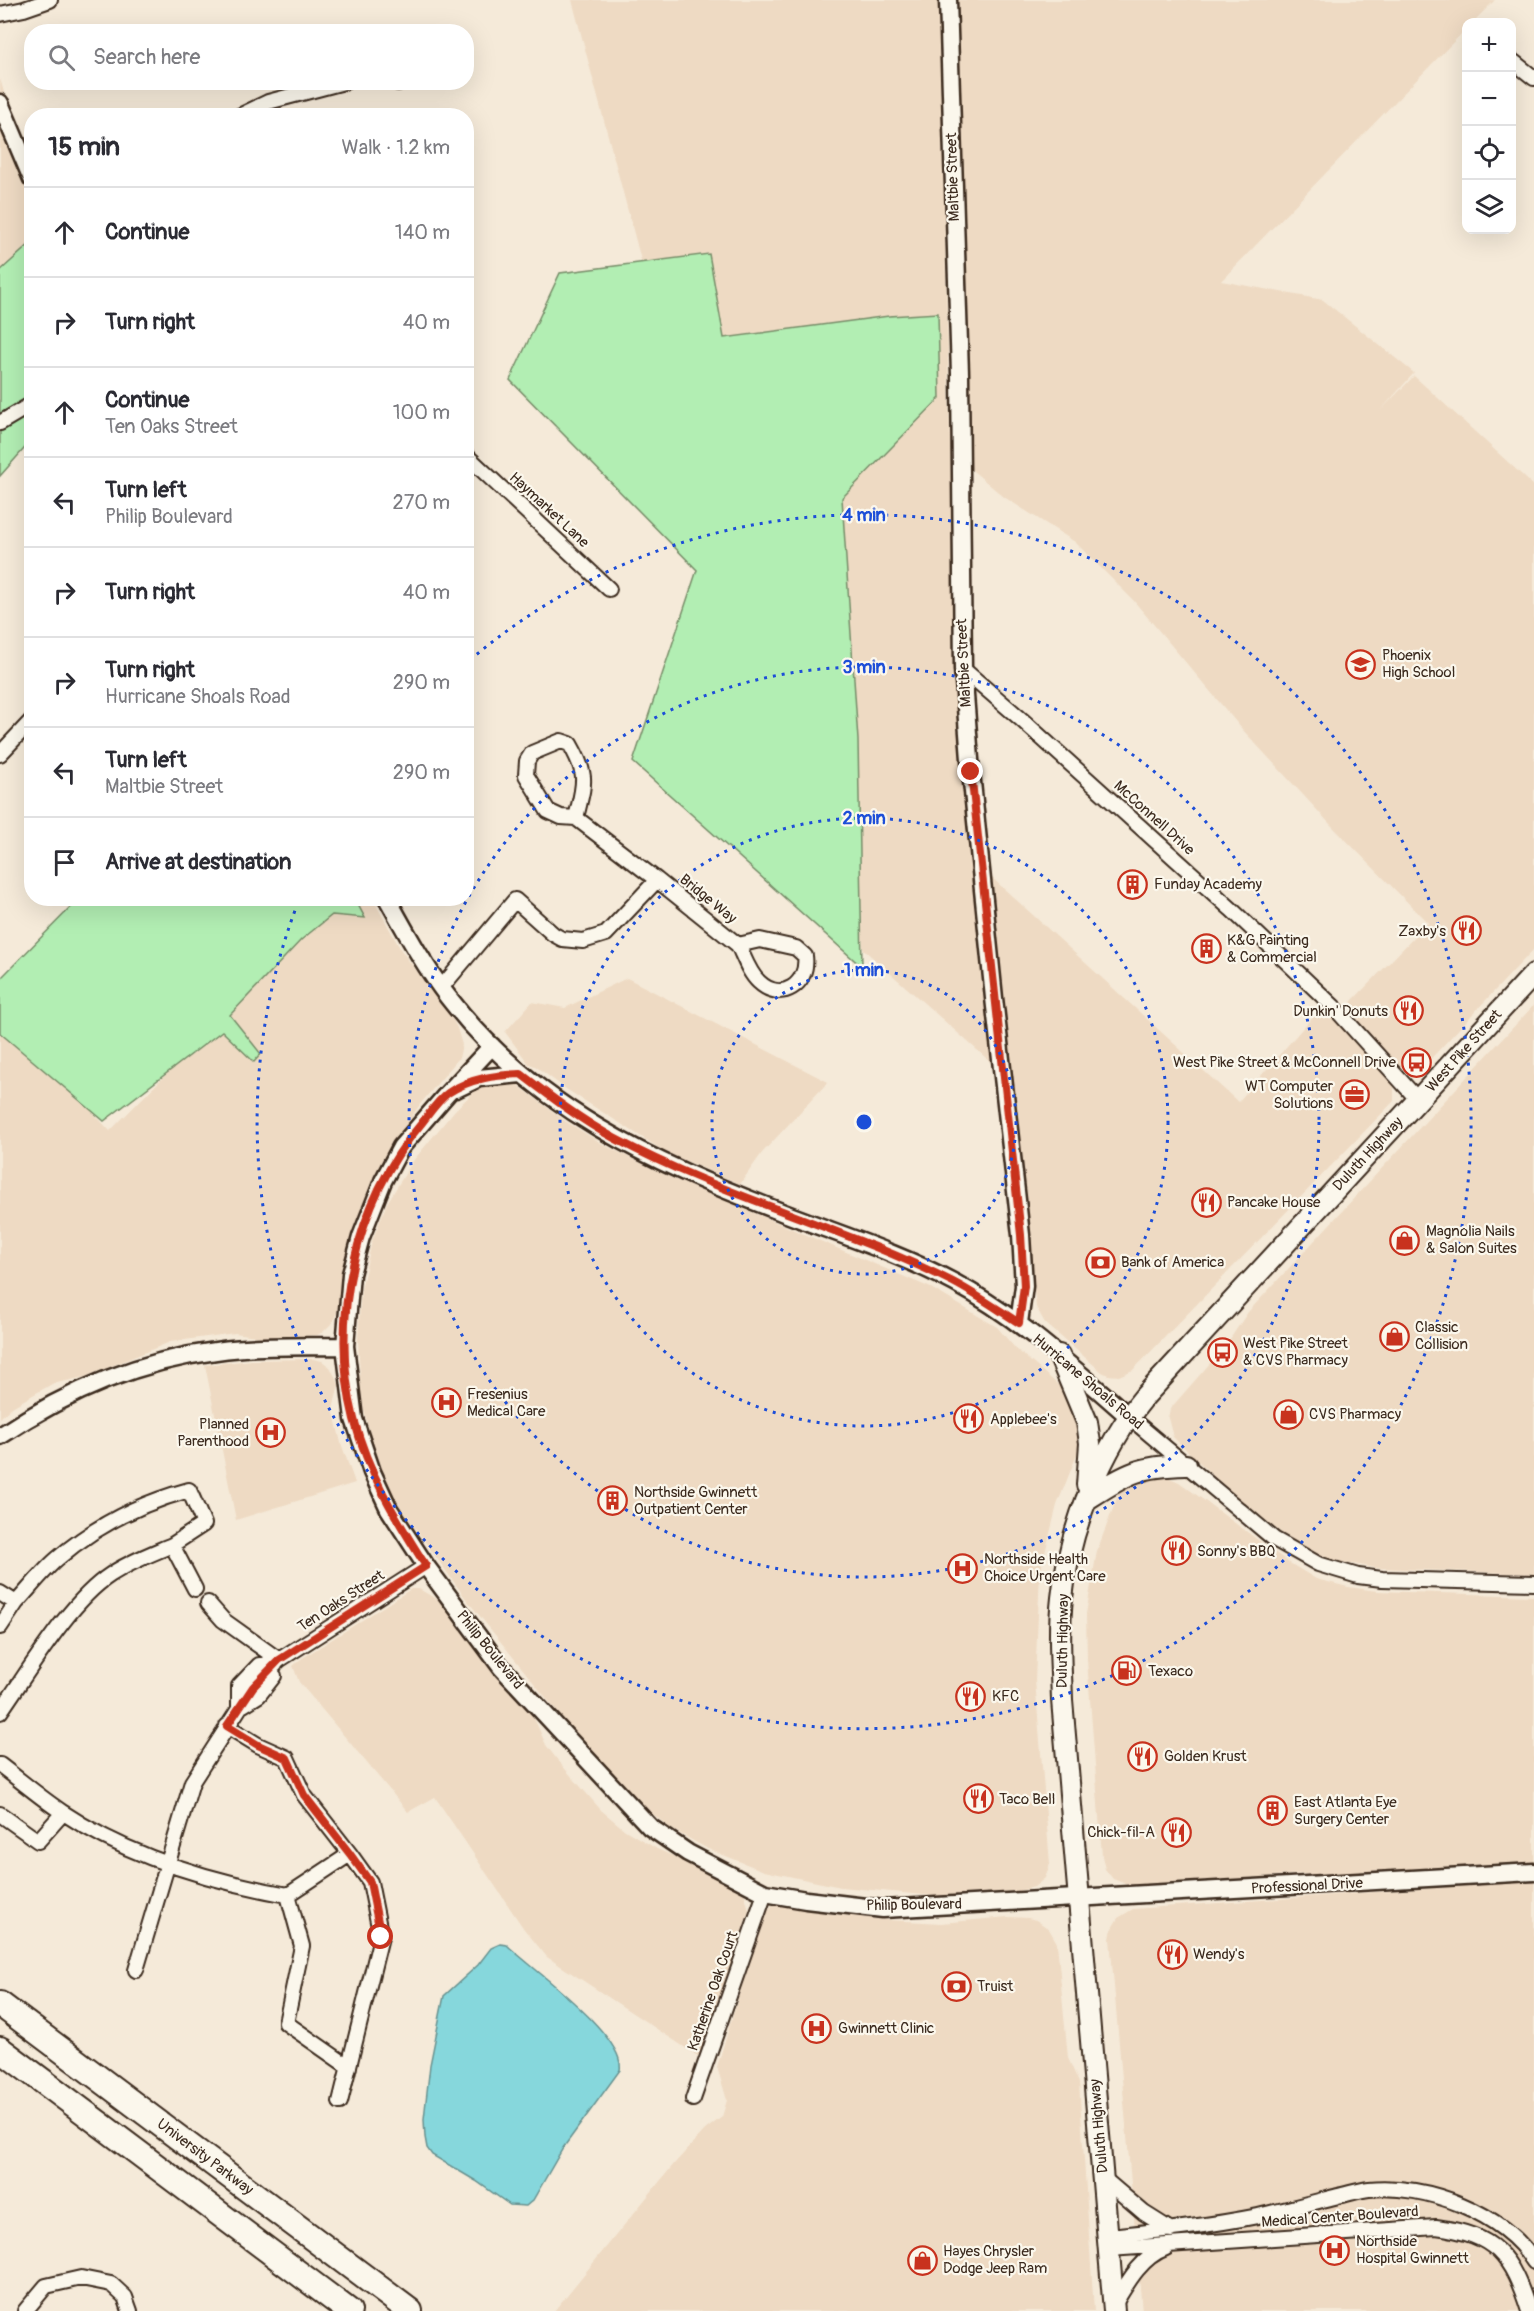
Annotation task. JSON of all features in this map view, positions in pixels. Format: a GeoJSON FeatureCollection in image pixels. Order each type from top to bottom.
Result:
{"type":"FeatureCollection","features":[{"type":"Feature","properties":{"kind":"highway","name":"University Parkway"},"geometry":{"type":"LineString","coordinates":[[0,2004],[410,2311]]}},
{"type":"Feature","properties":{"kind":"highway"},"geometry":{"type":"LineString","coordinates":[[0,2049],[349,2311]]}},
{"type":"Feature","properties":{"kind":"main road","name":"West Pike Street"},"geometry":{"type":"LineString","coordinates":[[1419,1101],[1533,978]]}},
{"type":"Feature","properties":{"kind":"main road","name":"Duluth Highway"},"geometry":{"type":"LineString","coordinates":[[1113,2309],[1062,1700],[1060,1627],[1062,1598],[1070,1557],[1086,1500],[1128,1416],[1219,1314],[1419,1101]]}},
{"type":"Feature","properties":{"kind":"main road"},"geometry":{"type":"LineString","coordinates":[[1059,1355],[1087,1422],[1090,1443],[1086,1500]]}},
{"type":"Feature","properties":{"kind":"main road"},"geometry":{"type":"LineString","coordinates":[[1086,1500],[1136,1471],[1160,1466],[1186,1465]]}},
{"type":"Feature","properties":{"kind":"street"},"geometry":{"type":"LineString","coordinates":[[0,14],[50,0]]}},
{"type":"Feature","properties":{"kind":"street","name":"Maltbie Street"},"geometry":{"type":"LineString","coordinates":[[948,0],[960,374],[963,669],[989,950],[1021,1235],[1024,1286],[1019,1323]]}},
{"type":"Feature","properties":{"kind":"street"},"geometry":{"type":"LineString","coordinates":[[1516,64],[1534,78]]}},
{"type":"Feature","properties":{"kind":"street"},"geometry":{"type":"LineString","coordinates":[[256,108],[268,102],[314,90]]}},
{"type":"Feature","properties":{"kind":"street"},"geometry":{"type":"LineString","coordinates":[[0,103],[24,160]]}},
{"type":"Feature","properties":{"kind":"street"},"geometry":{"type":"LineString","coordinates":[[0,423],[24,409]]}},
{"type":"Feature","properties":{"kind":"street","name":"Haymarket Lane"},"geometry":{"type":"LineString","coordinates":[[474,462],[609,589]]}},
{"type":"Feature","properties":{"kind":"street","name":"McConnell Drive"},"geometry":{"type":"LineString","coordinates":[[963,669],[1231,909],[1333,1006],[1419,1101]]}},
{"type":"Feature","properties":{"kind":"street"},"geometry":{"type":"LineString","coordinates":[[0,754],[24,728]]}},
{"type":"Feature","properties":{"kind":"street","name":"Bridge Way"},"geometry":{"type":"LineString","coordinates":[[576,818],[585,782],[584,772],[570,744],[561,741],[532,753],[527,761],[526,775],[548,811],[561,817],[576,818],[738,945],[760,983],[775,991],[784,990],[795,987],[804,974],[805,956],[796,948],[760,940],[738,945]]}},
{"type":"Feature","properties":{"kind":"street","name":"Bridge Way"},"geometry":{"type":"LineString","coordinates":[[441,988],[515,900],[553,934],[562,939],[583,942],[606,934],[657,880]]}},
{"type":"Feature","properties":{"kind":"street","name":"Hurricane Shoals Road"},"geometry":{"type":"LineString","coordinates":[[391,906],[416,951],[441,988],[492,1046],[521,1074],[586,1122],[638,1151],[954,1283],[1019,1323],[1274,1539],[1296,1553],[1328,1568],[1358,1576],[1382,1579],[1534,1583]]}},
{"type":"Feature","properties":{"kind":"street","name":"Philip Boulevard"},"geometry":{"type":"LineString","coordinates":[[492,1046],[401,1147],[361,1237],[351,1274],[345,1346],[354,1419],[372,1472],[389,1509],[426,1566],[501,1667],[650,1827],[688,1853],[765,1893],[883,1909],[1080,1898]]}},
{"type":"Feature","properties":{"kind":"street"},"geometry":{"type":"LineString","coordinates":[[447,1094],[479,1078],[521,1074]]}},
{"type":"Feature","properties":{"kind":"street"},"geometry":{"type":"LineString","coordinates":[[0,1436],[69,1395],[119,1374],[159,1362],[241,1348],[345,1346]]}},
{"type":"Feature","properties":{"kind":"street"},"geometry":{"type":"LineString","coordinates":[[0,1628],[16,1604],[57,1559],[106,1523],[165,1497],[189,1490],[204,1524],[172,1545],[144,1556],[109,1576],[75,1607],[0,1712]]}},
{"type":"Feature","properties":{"kind":"street"},"geometry":{"type":"LineString","coordinates":[[172,1545],[195,1589]]}},
{"type":"Feature","properties":{"kind":"street","name":"Ten Oaks Street"},"geometry":{"type":"LineString","coordinates":[[259,1680],[259,1665],[277,1663],[426,1566]]}},
{"type":"Feature","properties":{"kind":"street"},"geometry":{"type":"LineString","coordinates":[[0,1593],[16,1604]]}},
{"type":"Feature","properties":{"kind":"street"},"geometry":{"type":"LineString","coordinates":[[208,1603],[223,1620],[277,1663],[273,1678],[239,1686],[239,1708]]}},
{"type":"Feature","properties":{"kind":"street"},"geometry":{"type":"LineString","coordinates":[[136,1970],[192,1782],[239,1708],[259,1695],[259,1680]]}},
{"type":"Feature","properties":{"kind":"street"},"geometry":{"type":"LineString","coordinates":[[227,1726],[258,1745],[287,1758],[304,1795],[370,1882],[381,1937],[340,2102]]}},
{"type":"Feature","properties":{"kind":"street"},"geometry":{"type":"LineString","coordinates":[[0,1765],[63,1813],[129,1849],[252,1888],[288,1895],[350,1854]]}},
{"type":"Feature","properties":{"kind":"street"},"geometry":{"type":"LineString","coordinates":[[0,1814],[38,1841],[63,1813]]}},
{"type":"Feature","properties":{"kind":"street","name":"Professional Drive"},"geometry":{"type":"LineString","coordinates":[[1080,1898],[1534,1872]]}},
{"type":"Feature","properties":{"kind":"street","name":"Katherine Oak Court"},"geometry":{"type":"LineString","coordinates":[[693,2099],[765,1893]]}},
{"type":"Feature","properties":{"kind":"street"},"geometry":{"type":"LineString","coordinates":[[288,1895],[302,1946],[286,2023],[349,2067]]}},
{"type":"Feature","properties":{"kind":"street"},"geometry":{"type":"LineString","coordinates":[[1103,2178],[1144,2214],[1171,2230]]}},
{"type":"Feature","properties":{"kind":"street","name":"Medical Center Boulevard"},"geometry":{"type":"LineString","coordinates":[[1108,2243],[1260,2215],[1369,2189],[1394,2188],[1448,2200],[1477,2212],[1512,2235],[1534,2262]]}},
{"type":"Feature","properties":{"kind":"street","name":"Medical Center Boulevard"},"geometry":{"type":"LineString","coordinates":[[1108,2243],[1174,2245],[1436,2226],[1452,2228],[1478,2236],[1503,2256],[1514,2268],[1529,2311]]}},
{"type":"Feature","properties":{"kind":"street","name":"Duluth Highway"},"geometry":{"type":"LineString","coordinates":[[1113,2309],[1142,2264],[1157,2251],[1174,2245]]}},
{"type":"Feature","properties":{"kind":"street"},"geometry":{"type":"LineString","coordinates":[[1514,2268],[1534,2295]]}},
{"type":"Feature","properties":{"kind":"street"},"geometry":{"type":"LineString","coordinates":[[25,2311],[46,2286],[81,2278],[111,2284],[125,2297],[130,2311]]}},
{"type":"Feature","properties":{"kind":"shaded area"},"geometry":{"type":"Polygon","coordinates":[[[572,0],[939,0],[956,675],[964,787],[994,1065],[863,949],[812,337],[667,358],[572,0]]]}},
{"type":"Feature","properties":{"kind":"shaded area"},"geometry":{"type":"Polygon","coordinates":[[[956,0],[1495,0],[1477,18],[1462,18],[1462,33],[1221,281],[1323,300],[1414,373],[1380,411],[1414,376],[1534,486],[1534,949],[1421,1069],[1411,1071],[1402,1068],[1346,1011],[1352,1001],[1428,923],[1330,824],[1242,729],[1133,600],[1075,542],[1004,497],[966,465],[956,0]]]}},
{"type":"Feature","properties":{"kind":"shaded area"},"geometry":{"type":"Polygon","coordinates":[[[0,79],[24,157],[24,249],[0,271],[0,79]]]}},
{"type":"Feature","properties":{"kind":"shaded area"},"geometry":{"type":"Polygon","coordinates":[[[990,876],[1238,1102],[1323,1005],[1391,1081],[1394,1088],[1394,1101],[1133,1370],[1119,1376],[1102,1372],[1045,1323],[1036,1307],[990,876]]]}},
{"type":"Feature","properties":{"kind":"shaded area"},"geometry":{"type":"Polygon","coordinates":[[[333,906],[377,906],[401,950],[453,1020],[462,1045],[459,1058],[421,1103],[387,1154],[351,1239],[337,1313],[332,1323],[323,1332],[317,1335],[269,1338],[235,1333],[170,1342],[85,1377],[52,1384],[12,1407],[0,1418],[0,1013],[110,1131],[333,906]]]}},
{"type":"Feature","properties":{"kind":"shaded area"},"geometry":{"type":"Polygon","coordinates":[[[627,978],[828,1082],[762,1153],[740,1184],[667,1153],[566,1089],[529,1064],[505,1032],[532,1002],[565,1008],[627,978]]]}},
{"type":"Feature","properties":{"kind":"shaded area"},"geometry":{"type":"Polygon","coordinates":[[[1534,1005],[1534,1574],[1376,1568],[1336,1561],[1310,1552],[1236,1498],[1173,1437],[1168,1418],[1170,1409],[1226,1345],[1248,1312],[1534,1005]]]}},
{"type":"Feature","properties":{"kind":"shaded area"},"geometry":{"type":"Polygon","coordinates":[[[493,1081],[515,1083],[565,1121],[606,1146],[674,1179],[931,1288],[997,1327],[1015,1348],[1062,1388],[1071,1404],[1080,1429],[1078,1452],[1057,1505],[1040,1573],[1035,1680],[1050,1864],[1045,1878],[1034,1887],[1012,1893],[944,1897],[841,1887],[764,1871],[708,1849],[670,1828],[615,1783],[466,1599],[403,1511],[391,1492],[373,1446],[361,1399],[358,1338],[361,1290],[372,1241],[387,1203],[413,1161],[455,1110],[477,1089],[493,1081]]]}},
{"type":"Feature","properties":{"kind":"shaded area"},"geometry":{"type":"Polygon","coordinates":[[[313,1359],[322,1361],[330,1367],[339,1384],[333,1409],[341,1443],[355,1483],[236,1520],[205,1365],[252,1360],[313,1359]]]}},
{"type":"Feature","properties":{"kind":"shaded area"},"geometry":{"type":"Polygon","coordinates":[[[1163,1475],[1179,1482],[1288,1562],[1316,1579],[1377,1591],[1534,1596],[1534,1866],[1328,1879],[1303,1874],[1131,1886],[1113,1879],[1105,1869],[1102,1856],[1087,1660],[1086,1614],[1097,1551],[1120,1490],[1135,1478],[1163,1475]]]}},
{"type":"Feature","properties":{"kind":"shaded area"},"geometry":{"type":"Polygon","coordinates":[[[411,1589],[419,1589],[445,1604],[534,1718],[546,1745],[601,1810],[625,1830],[657,1849],[717,1875],[744,1892],[749,1910],[701,2058],[547,1957],[524,1929],[435,1797],[408,1812],[299,1682],[293,1666],[301,1659],[411,1589]]]}},
{"type":"Feature","properties":{"kind":"shaded area"},"geometry":{"type":"Polygon","coordinates":[[[1534,1881],[1534,2311],[1142,2311],[1110,1939],[1112,1928],[1118,1918],[1133,1909],[1534,1881]]]}},
{"type":"Feature","properties":{"kind":"shaded area"},"geometry":{"type":"Polygon","coordinates":[[[787,1903],[832,1914],[888,1920],[941,1923],[1008,1917],[1028,1918],[1036,1920],[1049,1929],[1057,1943],[1068,2058],[1079,2083],[1094,2311],[554,2311],[674,2164],[705,2130],[722,2117],[727,2100],[717,2067],[763,1917],[773,1905],[787,1903]]]}},
{"type":"Feature","properties":{"kind":"green space"},"geometry":{"type":"Polygon","coordinates":[[[24,249],[24,449],[0,476],[0,271],[24,249]]]}},
{"type":"Feature","properties":{"kind":"green space"},"geometry":{"type":"Polygon","coordinates":[[[709,254],[724,338],[889,316],[938,313],[940,398],[842,498],[858,740],[862,967],[633,762],[697,570],[510,380],[560,273],[709,254]]]}},
{"type":"Feature","properties":{"kind":"green space"},"geometry":{"type":"Polygon","coordinates":[[[72,906],[359,906],[365,918],[332,915],[301,940],[230,1015],[261,1054],[254,1062],[222,1031],[104,1121],[0,1033],[0,979],[72,906]]]}},
{"type":"Feature","properties":{"kind":"water"},"geometry":{"type":"Polygon","coordinates":[[[500,1944],[507,1945],[575,2003],[608,2039],[618,2056],[620,2070],[563,2148],[533,2200],[526,2206],[510,2205],[476,2181],[432,2155],[427,2148],[425,2137],[424,2119],[430,2065],[444,1996],[478,1965],[491,1948],[500,1944]]]}},
{"type":"Feature","properties":{"kind":"place","name":"Phoenix High School"},"geometry":{"type":"Point","coordinates":[1361,664]}},
{"type":"Feature","properties":{"kind":"place","name":"Funday Academy"},"geometry":{"type":"Point","coordinates":[1133,884]}},
{"type":"Feature","properties":{"kind":"place","name":"Zaxby's"},"geometry":{"type":"Point","coordinates":[1467,931]}},
{"type":"Feature","properties":{"kind":"place","name":"K&G Painting & Commercial"},"geometry":{"type":"Point","coordinates":[1206,949]}},
{"type":"Feature","properties":{"kind":"place","name":"Dunkin' Donuts"},"geometry":{"type":"Point","coordinates":[1409,1011]}},
{"type":"Feature","properties":{"kind":"place","name":"West Pike Street & McConnell Drive"},"geometry":{"type":"Point","coordinates":[1417,1062]}},
{"type":"Feature","properties":{"kind":"place","name":"WT Computer Solutions"},"geometry":{"type":"Point","coordinates":[1354,1095]}},
{"type":"Feature","properties":{"kind":"place","name":"Pancake House"},"geometry":{"type":"Point","coordinates":[1206,1202]}},
{"type":"Feature","properties":{"kind":"place","name":"Magnolia Nails & Salon Suites"},"geometry":{"type":"Point","coordinates":[1405,1240]}},
{"type":"Feature","properties":{"kind":"place","name":"Bank of America"},"geometry":{"type":"Point","coordinates":[1100,1262]}},
{"type":"Feature","properties":{"kind":"place","name":"Classic Collision"},"geometry":{"type":"Point","coordinates":[1394,1336]}},
{"type":"Feature","properties":{"kind":"place","name":"West Pike Street & CVS Pharmacy"},"geometry":{"type":"Point","coordinates":[1222,1352]}},
{"type":"Feature","properties":{"kind":"place","name":"Fresenius Medical Care"},"geometry":{"type":"Point","coordinates":[446,1403]}},
{"type":"Feature","properties":{"kind":"place","name":"CVS Pharmacy"},"geometry":{"type":"Point","coordinates":[1288,1414]}},
{"type":"Feature","properties":{"kind":"place","name":"Applebee's"},"geometry":{"type":"Point","coordinates":[969,1419]}},
{"type":"Feature","properties":{"kind":"place","name":"Planned Parenthood"},"geometry":{"type":"Point","coordinates":[270,1433]}},
{"type":"Feature","properties":{"kind":"place","name":"Northside Gwinnett Outpatient Center"},"geometry":{"type":"Point","coordinates":[613,1501]}},
{"type":"Feature","properties":{"kind":"place","name":"Sonny's BBQ"},"geometry":{"type":"Point","coordinates":[1176,1551]}},
{"type":"Feature","properties":{"kind":"place","name":"Northside Health Choice Urgent Care"},"geometry":{"type":"Point","coordinates":[963,1568]}},
{"type":"Feature","properties":{"kind":"place","name":"Texaco"},"geometry":{"type":"Point","coordinates":[1127,1671]}},
{"type":"Feature","properties":{"kind":"place","name":"KFC"},"geometry":{"type":"Point","coordinates":[971,1696]}},
{"type":"Feature","properties":{"kind":"place","name":"Golden Krust"},"geometry":{"type":"Point","coordinates":[1143,1756]}},
{"type":"Feature","properties":{"kind":"place","name":"Taco Bell"},"geometry":{"type":"Point","coordinates":[978,1799]}},
{"type":"Feature","properties":{"kind":"place","name":"East Atlanta Eye Surgery Center"},"geometry":{"type":"Point","coordinates":[1273,1811]}},
{"type":"Feature","properties":{"kind":"place","name":"Chick-fil-A"},"geometry":{"type":"Point","coordinates":[1176,1832]}},
{"type":"Feature","properties":{"kind":"place","name":"Wendy's"},"geometry":{"type":"Point","coordinates":[1172,1954]}},
{"type":"Feature","properties":{"kind":"place","name":"Truist"},"geometry":{"type":"Point","coordinates":[956,1986]}},
{"type":"Feature","properties":{"kind":"place","name":"Gwinnett Clinic"},"geometry":{"type":"Point","coordinates":[817,2028]}},
{"type":"Feature","properties":{"kind":"place","name":"Northside Hospital Gwinnett"},"geometry":{"type":"Point","coordinates":[1335,2250]}},
{"type":"Feature","properties":{"kind":"place","name":"Hayes Chrysler Dodge Jeep Ram"},"geometry":{"type":"Point","coordinates":[922,2260]}},
{"type":"Feature","properties":{"kind":"route"},"geometry":{"type":"LineString","coordinates":[[381,1937],[370,1882],[304,1795],[287,1758],[258,1745],[227,1726],[253,1687],[279,1660],[426,1566],[389,1509],[372,1472],[354,1419],[348,1384],[345,1346],[351,1274],[361,1237],[383,1181],[401,1147],[447,1094],[479,1078],[521,1074],[586,1122],[638,1151],[707,1182],[913,1264],[954,1283],[1019,1323],[1024,1286],[1021,1235],[971,772]]}}]}
